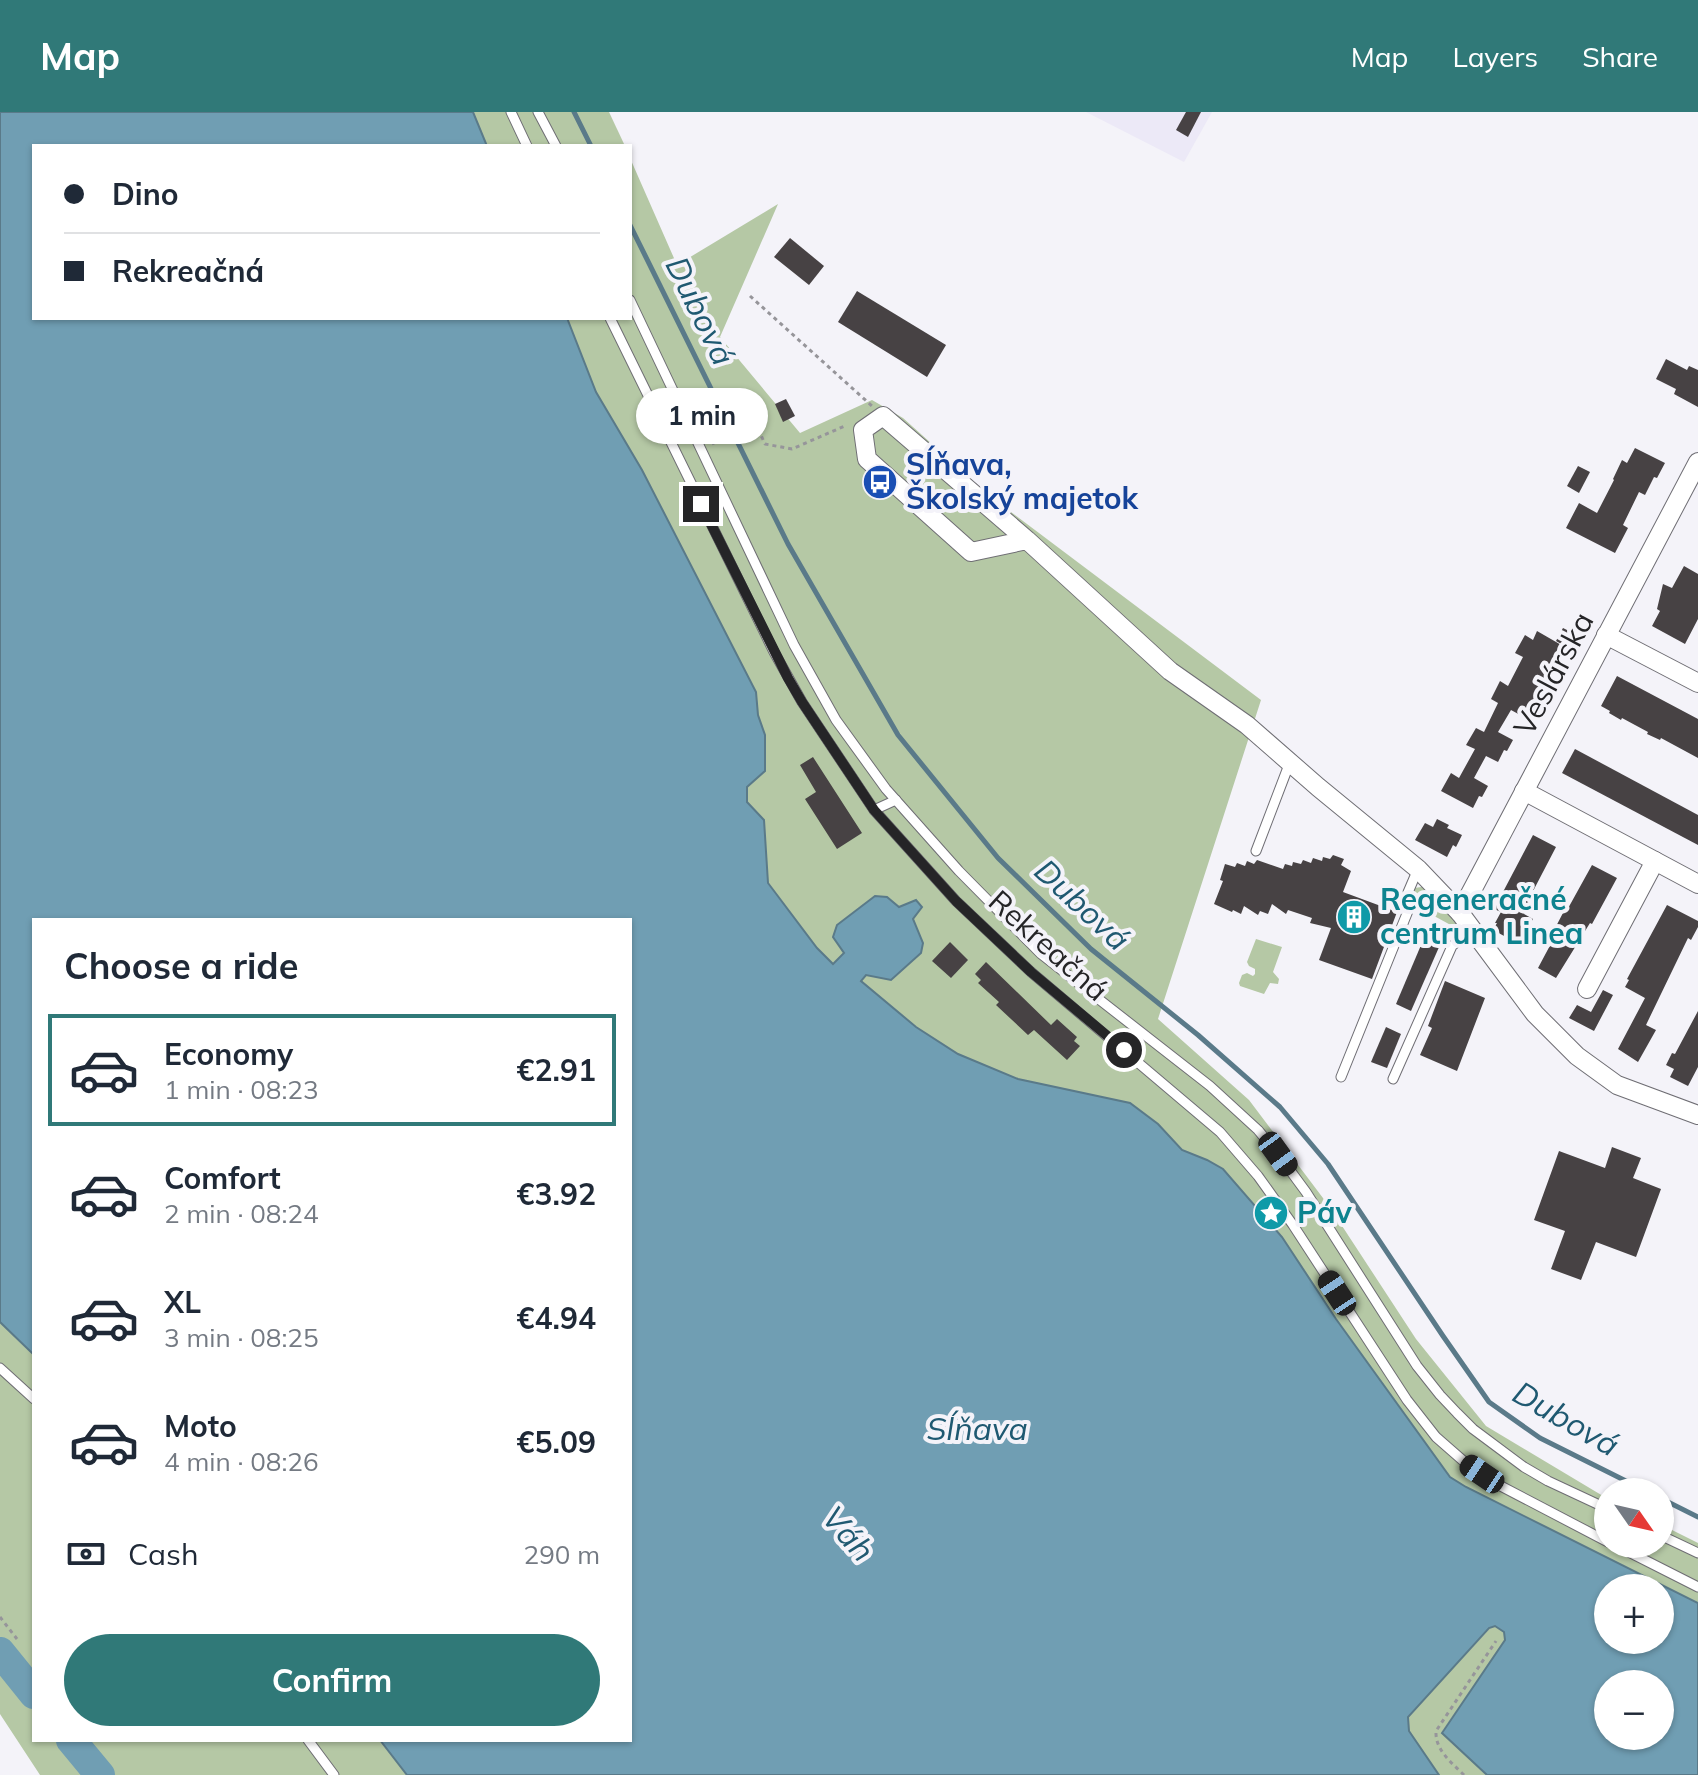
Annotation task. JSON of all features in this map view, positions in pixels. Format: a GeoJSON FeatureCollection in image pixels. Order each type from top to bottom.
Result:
{"type":"FeatureCollection","features":[{"type":"Feature","properties":{"kind":"street"},"geometry":{"type":"LineString","coordinates":[[1027,540],[971,552],[867,459],[863,430],[883,416],[1027,540],[1170,671],[1247,725],[1418,869],[1460,913],[1535,1014],[1577,1056],[1617,1085],[1698,1115]]}},
{"type":"Feature","properties":{"kind":"street","name":"Veslárska"},"geometry":{"type":"LineString","coordinates":[[1460,913],[1698,462]]}},
{"type":"Feature","properties":{"kind":"street"},"geometry":{"type":"LineString","coordinates":[[1606,635],[1698,683]]}},
{"type":"Feature","properties":{"kind":"street"},"geometry":{"type":"LineString","coordinates":[[1524,791],[1698,884]]}},
{"type":"Feature","properties":{"kind":"street"},"geometry":{"type":"LineString","coordinates":[[1587,989],[1655,861]]}},
{"type":"Feature","properties":{"kind":"lane"},"geometry":{"type":"LineString","coordinates":[[511,112],[526,144]]}},
{"type":"Feature","properties":{"kind":"lane"},"geometry":{"type":"LineString","coordinates":[[538,112],[555,144]]}},
{"type":"Feature","properties":{"kind":"lane"},"geometry":{"type":"LineString","coordinates":[[632,304],[794,645],[836,720],[896,800],[959,871],[1041,954],[1210,1086],[1258,1130],[1335,1235],[1417,1366],[1465,1421],[1524,1467],[1594,1502]]}},
{"type":"Feature","properties":{"kind":"lane","name":"Rekreačná"},"geometry":{"type":"LineString","coordinates":[[611,320],[774,652],[802,702],[874,810],[956,901],[1031,972],[1185,1101],[1230,1144],[1258,1176],[1293,1225],[1407,1400],[1436,1437],[1468,1465],[1495,1483],[1594,1535]]}},
{"type":"Feature","properties":{"kind":"lane"},"geometry":{"type":"LineString","coordinates":[[1256,851],[1290,762]]}},
{"type":"Feature","properties":{"kind":"lane"},"geometry":{"type":"LineString","coordinates":[[874,810],[896,800]]}},
{"type":"Feature","properties":{"kind":"lane"},"geometry":{"type":"LineString","coordinates":[[1341,1077],[1408,911],[1403,904],[1418,869]]}},
{"type":"Feature","properties":{"kind":"lane"},"geometry":{"type":"LineString","coordinates":[[1393,1079],[1452,946],[1473,930]]}},
{"type":"Feature","properties":{"kind":"lane"},"geometry":{"type":"LineString","coordinates":[[0,1368],[32,1397]]}},
{"type":"Feature","properties":{"kind":"lane"},"geometry":{"type":"LineString","coordinates":[[1674,1542],[1698,1553]]}},
{"type":"Feature","properties":{"kind":"lane","name":"Rekreačná"},"geometry":{"type":"LineString","coordinates":[[1640,1558],[1698,1587]]}},
{"type":"Feature","properties":{"kind":"lane"},"geometry":{"type":"LineString","coordinates":[[309,1742],[334,1775]]}},
{"type":"Feature","properties":{"kind":"path"},"geometry":{"type":"LineString","coordinates":[[750,296],[883,416]]}},
{"type":"Feature","properties":{"kind":"path"},"geometry":{"type":"LineString","coordinates":[[716,441],[755,422],[765,444],[792,449],[847,425],[863,430]]}},
{"type":"Feature","properties":{"kind":"path"},"geometry":{"type":"LineString","coordinates":[[0,1617],[17,1639]]}},
{"type":"Feature","properties":{"kind":"path"},"geometry":{"type":"LineString","coordinates":[[1464,1775],[1440,1750],[1435,1741],[1436,1731],[1496,1641]]}},
{"type":"Feature","properties":{"kind":"shaded area"},"geometry":{"type":"Polygon","coordinates":[[[1086,112],[1212,112],[1184,162],[1086,112]]]}},
{"type":"Feature","properties":{"kind":"green space"},"geometry":{"type":"Polygon","coordinates":[[[473,112],[609,112],[624,144],[486,144],[473,112]]]}},
{"type":"Feature","properties":{"kind":"green space"},"geometry":{"type":"Polygon","coordinates":[[[632,163],[677,265],[778,204],[720,337],[800,433],[872,400],[903,418],[991,497],[1261,700],[1158,1019],[1249,1100],[1329,1206],[1416,1339],[1486,1426],[1594,1491],[1594,1551],[1450,1477],[1336,1319],[1282,1237],[1223,1169],[1182,1150],[1158,1124],[1130,1103],[1018,1079],[958,1054],[916,1027],[860,981],[865,975],[923,943],[913,919],[887,897],[875,896],[837,925],[844,953],[832,964],[817,948],[768,883],[764,820],[747,802],[747,787],[765,735],[758,715],[756,692],[642,470],[596,392],[568,320],[632,320],[632,163]]]}},
{"type":"Feature","properties":{"kind":"green space"},"geometry":{"type":"Polygon","coordinates":[[[1429,886],[1460,923],[1458,929],[1414,905],[1411,895],[1414,888],[1429,886]]]}},
{"type":"Feature","properties":{"kind":"green space"},"geometry":{"type":"Polygon","coordinates":[[[1256,939],[1282,947],[1273,972],[1279,979],[1278,984],[1270,983],[1264,994],[1239,983],[1242,975],[1255,974],[1255,969],[1247,962],[1256,939]]]}},
{"type":"Feature","properties":{"kind":"green space"},"geometry":{"type":"Polygon","coordinates":[[[0,1322],[32,1353],[32,1742],[382,1742],[407,1775],[40,1775],[0,1714],[0,1322]]]}},
{"type":"Feature","properties":{"kind":"green space"},"geometry":{"type":"Polygon","coordinates":[[[1674,1531],[1698,1543],[1698,1603],[1674,1591],[1674,1574],[1640,1574],[1608,1558],[1674,1558],[1674,1531]]]}},
{"type":"Feature","properties":{"kind":"green space"},"geometry":{"type":"Polygon","coordinates":[[[1495,1626],[1504,1632],[1505,1640],[1442,1732],[1487,1775],[1439,1775],[1409,1731],[1408,1717],[1495,1626]]]}},
{"type":"Feature","properties":{"kind":"water","name":"Sĺňava"},"geometry":{"type":"Polygon","coordinates":[[[0,112],[473,112],[486,144],[32,144],[32,320],[568,320],[596,392],[642,470],[756,692],[758,715],[765,735],[765,771],[747,787],[747,802],[764,820],[768,883],[817,948],[833,964],[844,953],[833,937],[837,925],[875,896],[887,897],[899,907],[916,900],[922,907],[913,919],[923,943],[921,953],[891,980],[866,975],[861,981],[916,1027],[958,1054],[1018,1079],[1130,1103],[1158,1124],[1182,1150],[1223,1169],[1282,1237],[1336,1319],[1450,1477],[1594,1551],[1594,1558],[1608,1558],[1640,1574],[1594,1574],[1594,1654],[1674,1654],[1674,1591],[1698,1603],[1698,1775],[1487,1775],[1442,1733],[1505,1640],[1504,1632],[1495,1626],[1489,1628],[1408,1717],[1409,1731],[1439,1775],[407,1775],[382,1742],[632,1742],[632,918],[32,918],[32,1353],[0,1322],[0,112]]]}},
{"type":"Feature","properties":{"kind":"building"},"geometry":{"type":"Polygon","coordinates":[[[1186,112],[1201,112],[1188,137],[1176,130],[1186,112]]]}},
{"type":"Feature","properties":{"kind":"building"},"geometry":{"type":"Polygon","coordinates":[[[790,238],[824,266],[809,285],[774,257],[790,238]]]}},
{"type":"Feature","properties":{"kind":"building"},"geometry":{"type":"Polygon","coordinates":[[[857,291],[946,345],[927,377],[838,322],[857,291]]]}},
{"type":"Feature","properties":{"kind":"building"},"geometry":{"type":"Polygon","coordinates":[[[1666,359],[1687,370],[1689,366],[1698,370],[1698,407],[1674,394],[1676,389],[1656,379],[1666,359]]]}},
{"type":"Feature","properties":{"kind":"building"},"geometry":{"type":"Polygon","coordinates":[[[786,399],[795,416],[783,422],[775,404],[786,399]]]}},
{"type":"Feature","properties":{"kind":"building"},"geometry":{"type":"Polygon","coordinates":[[[1635,448],[1665,463],[1645,495],[1639,492],[1623,525],[1628,528],[1615,553],[1566,528],[1579,503],[1597,513],[1622,460],[1627,463],[1635,448]]]}},
{"type":"Feature","properties":{"kind":"building"},"geometry":{"type":"Polygon","coordinates":[[[1578,466],[1590,472],[1579,493],[1567,486],[1578,466]]]}},
{"type":"Feature","properties":{"kind":"building"},"geometry":{"type":"Polygon","coordinates":[[[1684,566],[1698,574],[1698,619],[1685,644],[1652,626],[1660,611],[1657,609],[1663,584],[1672,588],[1684,566]]]}},
{"type":"Feature","properties":{"kind":"building"},"geometry":{"type":"Polygon","coordinates":[[[1563,628],[1577,635],[1570,649],[1556,641],[1563,628]]]}},
{"type":"Feature","properties":{"kind":"building"},"geometry":{"type":"Polygon","coordinates":[[[1537,631],[1563,646],[1545,679],[1560,687],[1552,701],[1537,694],[1522,716],[1511,710],[1498,732],[1513,740],[1498,762],[1486,756],[1474,778],[1488,786],[1473,808],[1441,791],[1451,773],[1459,778],[1475,749],[1466,745],[1476,728],[1484,732],[1498,703],[1491,699],[1500,681],[1508,686],[1523,657],[1515,653],[1525,635],[1533,640],[1537,631]]]}},
{"type":"Feature","properties":{"kind":"building"},"geometry":{"type":"Polygon","coordinates":[[[1617,676],[1698,719],[1698,758],[1647,734],[1601,706],[1617,676]]]}},
{"type":"Feature","properties":{"kind":"building"},"geometry":{"type":"Polygon","coordinates":[[[1575,749],[1698,815],[1698,845],[1562,773],[1575,749]]]}},
{"type":"Feature","properties":{"kind":"building"},"geometry":{"type":"Polygon","coordinates":[[[813,757],[862,833],[837,849],[805,799],[816,792],[800,765],[813,757]]]}},
{"type":"Feature","properties":{"kind":"building"},"geometry":{"type":"Polygon","coordinates":[[[1437,819],[1462,835],[1447,857],[1415,840],[1425,823],[1433,827],[1437,819]]]}},
{"type":"Feature","properties":{"kind":"building"},"geometry":{"type":"Polygon","coordinates":[[[1533,835],[1556,847],[1531,895],[1524,914],[1533,919],[1519,944],[1493,930],[1501,912],[1494,909],[1533,835]]]}},
{"type":"Feature","properties":{"kind":"building","name":"Regeneračné centrum Linea"},"geometry":{"type":"Polygon","coordinates":[[[1333,855],[1344,859],[1341,865],[1351,871],[1343,892],[1397,912],[1372,979],[1319,960],[1331,928],[1310,923],[1312,918],[1288,910],[1286,914],[1272,904],[1268,914],[1260,911],[1258,915],[1244,906],[1241,914],[1214,904],[1223,881],[1220,880],[1225,864],[1245,866],[1247,861],[1254,864],[1257,860],[1283,869],[1285,864],[1301,864],[1303,860],[1311,863],[1313,858],[1322,861],[1323,857],[1330,859],[1333,855]]]}},
{"type":"Feature","properties":{"kind":"building"},"geometry":{"type":"Polygon","coordinates":[[[1592,865],[1617,878],[1592,924],[1556,978],[1538,968],[1564,911],[1592,865]]]}},
{"type":"Feature","properties":{"kind":"building"},"geometry":{"type":"Polygon","coordinates":[[[1667,905],[1698,921],[1698,927],[1691,940],[1688,938],[1646,1025],[1656,1030],[1638,1062],[1618,1049],[1645,998],[1625,987],[1667,905]]]}},
{"type":"Feature","properties":{"kind":"building"},"geometry":{"type":"Polygon","coordinates":[[[1427,931],[1443,938],[1411,1011],[1396,1004],[1427,931]]]}},
{"type":"Feature","properties":{"kind":"building"},"geometry":{"type":"Polygon","coordinates":[[[950,942],[968,960],[951,978],[932,961],[950,942]]]}},
{"type":"Feature","properties":{"kind":"building"},"geometry":{"type":"Polygon","coordinates":[[[986,962],[1051,1025],[1057,1019],[1077,1037],[1074,1041],[1080,1046],[1067,1060],[1034,1030],[1028,1035],[996,1005],[999,1002],[978,983],[981,980],[975,974],[986,962]]]}},
{"type":"Feature","properties":{"kind":"building"},"geometry":{"type":"Polygon","coordinates":[[[1445,981],[1485,998],[1457,1071],[1420,1055],[1432,1028],[1428,1026],[1445,981]]]}},
{"type":"Feature","properties":{"kind":"building"},"geometry":{"type":"Polygon","coordinates":[[[1603,990],[1613,995],[1594,1031],[1569,1018],[1577,1005],[1591,1012],[1603,990]]]}},
{"type":"Feature","properties":{"kind":"building"},"geometry":{"type":"Polygon","coordinates":[[[1698,1011],[1698,1067],[1688,1086],[1670,1077],[1674,1069],[1666,1065],[1698,1011]]]}},
{"type":"Feature","properties":{"kind":"building"},"geometry":{"type":"Polygon","coordinates":[[[1386,1027],[1401,1034],[1387,1068],[1371,1062],[1386,1027]]]}},
{"type":"Feature","properties":{"kind":"building"},"geometry":{"type":"Polygon","coordinates":[[[1612,1147],[1641,1158],[1633,1178],[1661,1189],[1636,1257],[1596,1242],[1581,1280],[1551,1269],[1565,1231],[1534,1220],[1559,1151],[1605,1168],[1612,1147]]]}},
{"type":"Feature","properties":{"kind":"waterway","name":"Dubová"},"geometry":{"type":"LineString","coordinates":[[574,112],[590,144]]}},
{"type":"Feature","properties":{"kind":"waterway","name":"Dubová"},"geometry":{"type":"LineString","coordinates":[[632,229],[788,544],[898,735],[998,858],[1091,949],[1198,1035],[1280,1107],[1328,1164],[1489,1402],[1540,1438],[1620,1478]]}},
{"type":"Feature","properties":{"kind":"waterway","name":"Dubová"},"geometry":{"type":"LineString","coordinates":[[1674,1505],[1698,1517]]}},
{"type":"Feature","properties":{"kind":"waterway"},"geometry":{"type":"LineString","coordinates":[[0,1652],[32,1692]]}},
{"type":"Feature","properties":{"kind":"waterway"},"geometry":{"type":"LineString","coordinates":[[73,1742],[100,1775]]}},
{"type":"Feature","properties":{"kind":"place","name":"Sĺňava, Školský majetok"},"geometry":{"type":"Point","coordinates":[880,482]}},
{"type":"Feature","properties":{"kind":"place","name":"Regeneračné centrum Linea"},"geometry":{"type":"Point","coordinates":[1354,917]}},
{"type":"Feature","properties":{"kind":"place","name":"Páv"},"geometry":{"type":"Point","coordinates":[1271,1213]}},
{"type":"Feature","properties":{"kind":"route"},"geometry":{"type":"LineString","coordinates":[[701,504],[788,678],[874,810],[956,901],[1031,972],[1124,1050]]}},
{"type":"Feature","properties":{"kind":"water label","name":"Váh"},"geometry":{"type":"Point","coordinates":[848,1534]}}]}
